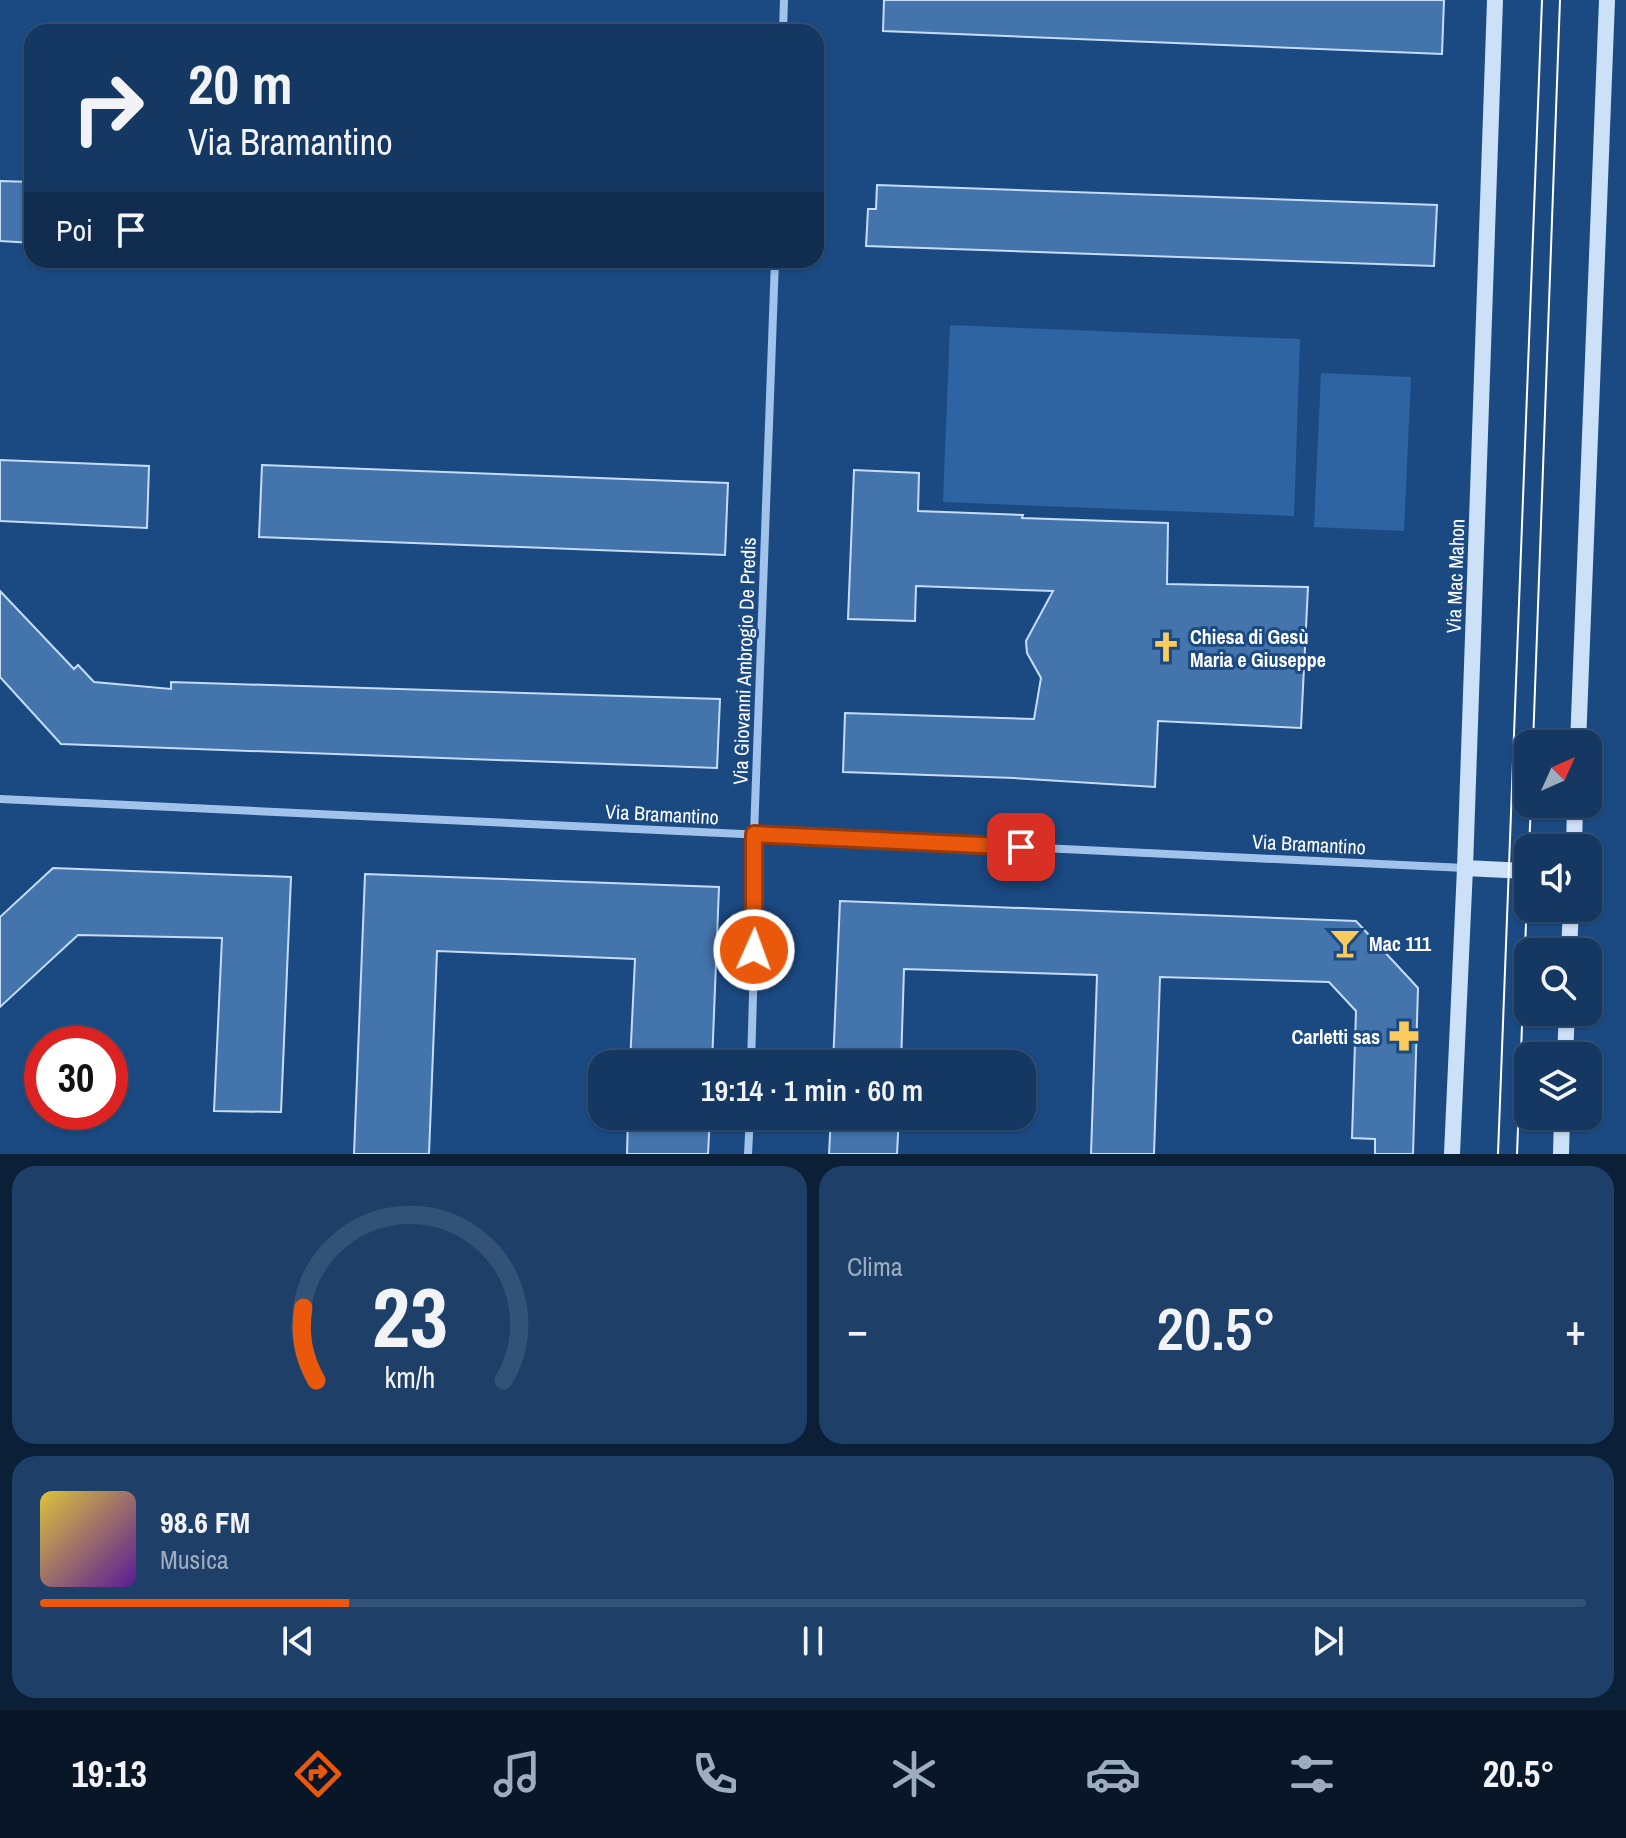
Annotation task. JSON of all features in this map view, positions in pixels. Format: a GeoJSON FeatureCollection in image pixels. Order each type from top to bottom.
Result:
{"type":"FeatureCollection","features":[{"type":"Feature","properties":{"kind":"main road","name":"Via Mac Mahon"},"geometry":{"type":"LineString","coordinates":[[1452,1154],[1495,0]]}},
{"type":"Feature","properties":{"kind":"main road"},"geometry":{"type":"LineString","coordinates":[[1579,730],[1607,0]]}},
{"type":"Feature","properties":{"kind":"main road"},"geometry":{"type":"LineString","coordinates":[[1465,868],[1514,870]]}},
{"type":"Feature","properties":{"kind":"main road"},"geometry":{"type":"LineString","coordinates":[[1561,1154],[1562,1130]]}},
{"type":"Feature","properties":{"kind":"street"},"geometry":{"type":"LineString","coordinates":[[783,24],[784,0]]}},
{"type":"Feature","properties":{"kind":"street","name":"Via Giovanni Ambrogio De Predis"},"geometry":{"type":"LineString","coordinates":[[751,1050],[756,893],[754,834],[775,268]]}},
{"type":"Feature","properties":{"kind":"street","name":"Via Bramantino"},"geometry":{"type":"LineString","coordinates":[[0,799],[1465,868]]}},
{"type":"Feature","properties":{"kind":"street"},"geometry":{"type":"LineString","coordinates":[[748,1154],[749,1130]]}},
{"type":"Feature","properties":{"kind":"shaded area"},"geometry":{"type":"Polygon","coordinates":[[[950,325],[1300,339],[1294,516],[943,502],[950,325]]]}},
{"type":"Feature","properties":{"kind":"shaded area"},"geometry":{"type":"Polygon","coordinates":[[[1321,373],[1411,377],[1404,531],[1314,527],[1321,373]]]}},
{"type":"Feature","properties":{"kind":"building"},"geometry":{"type":"Polygon","coordinates":[[[884,0],[1444,0],[1442,54],[883,31],[884,0]]]}},
{"type":"Feature","properties":{"kind":"building"},"geometry":{"type":"Polygon","coordinates":[[[0,181],[24,182],[24,242],[0,241],[0,181]]]}},
{"type":"Feature","properties":{"kind":"building"},"geometry":{"type":"Polygon","coordinates":[[[877,185],[1437,205],[1434,266],[866,246],[868,209],[876,209],[877,185]]]}},
{"type":"Feature","properties":{"kind":"building"},"geometry":{"type":"Polygon","coordinates":[[[0,460],[149,466],[147,528],[0,521],[0,460]]]}},
{"type":"Feature","properties":{"kind":"building"},"geometry":{"type":"Polygon","coordinates":[[[262,465],[728,483],[725,555],[259,537],[262,465]]]}},
{"type":"Feature","properties":{"kind":"building","name":"Chiesa di Gesù Maria e Giuseppe"},"geometry":{"type":"Polygon","coordinates":[[[854,470],[919,473],[918,511],[1168,523],[1167,584],[1308,587],[1301,728],[1158,721],[1155,787],[843,772],[845,713],[1034,719],[1041,678],[1027,653],[1026,641],[1053,591],[916,586],[915,621],[848,619],[854,470]]]}},
{"type":"Feature","properties":{"kind":"building"},"geometry":{"type":"Polygon","coordinates":[[[0,591],[74,669],[78,665],[94,682],[171,689],[171,682],[720,699],[717,768],[61,744],[0,677],[0,591]]]}},
{"type":"Feature","properties":{"kind":"building"},"geometry":{"type":"Polygon","coordinates":[[[53,868],[291,877],[281,1112],[214,1111],[222,938],[78,935],[0,1007],[0,917],[53,868]]]}},
{"type":"Feature","properties":{"kind":"building"},"geometry":{"type":"Polygon","coordinates":[[[365,874],[719,887],[713,1050],[631,1050],[635,959],[437,951],[429,1154],[354,1154],[365,874]]]}},
{"type":"Feature","properties":{"kind":"building"},"geometry":{"type":"Polygon","coordinates":[[[840,901],[1356,921],[1418,988],[1413,1154],[1375,1154],[1375,1139],[1352,1138],[1356,1011],[1329,982],[1160,977],[1154,1154],[1091,1154],[1097,975],[904,969],[901,1050],[834,1050],[840,901]]]}},
{"type":"Feature","properties":{"kind":"building"},"geometry":{"type":"Polygon","coordinates":[[[628,1130],[709,1130],[708,1154],[627,1154],[628,1130]]]}},
{"type":"Feature","properties":{"kind":"building"},"geometry":{"type":"Polygon","coordinates":[[[830,1130],[898,1130],[897,1154],[829,1154],[830,1130]]]}},
{"type":"Feature","properties":{"kind":"tram line"},"geometry":{"type":"LineString","coordinates":[[1498,1154],[1542,0]]}},
{"type":"Feature","properties":{"kind":"tram line"},"geometry":{"type":"LineString","coordinates":[[1534,730],[1560,0]]}},
{"type":"Feature","properties":{"kind":"tram line"},"geometry":{"type":"LineString","coordinates":[[1530,818],[1530,834]]}},
{"type":"Feature","properties":{"kind":"tram line"},"geometry":{"type":"LineString","coordinates":[[1517,1154],[1526,922]]}},
{"type":"Feature","properties":{"kind":"place","name":"Chiesa di Gesù Maria e Giuseppe"},"geometry":{"type":"Point","coordinates":[1166,647]}},
{"type":"Feature","properties":{"kind":"place","name":"Mac 111"},"geometry":{"type":"Point","coordinates":[1345,943]}},
{"type":"Feature","properties":{"kind":"place","name":"Carletti sas"},"geometry":{"type":"Point","coordinates":[1404,1036]}},
{"type":"Feature","properties":{"kind":"route"},"geometry":{"type":"LineString","coordinates":[[754,950],[754,834],[1021,847]]}}]}
